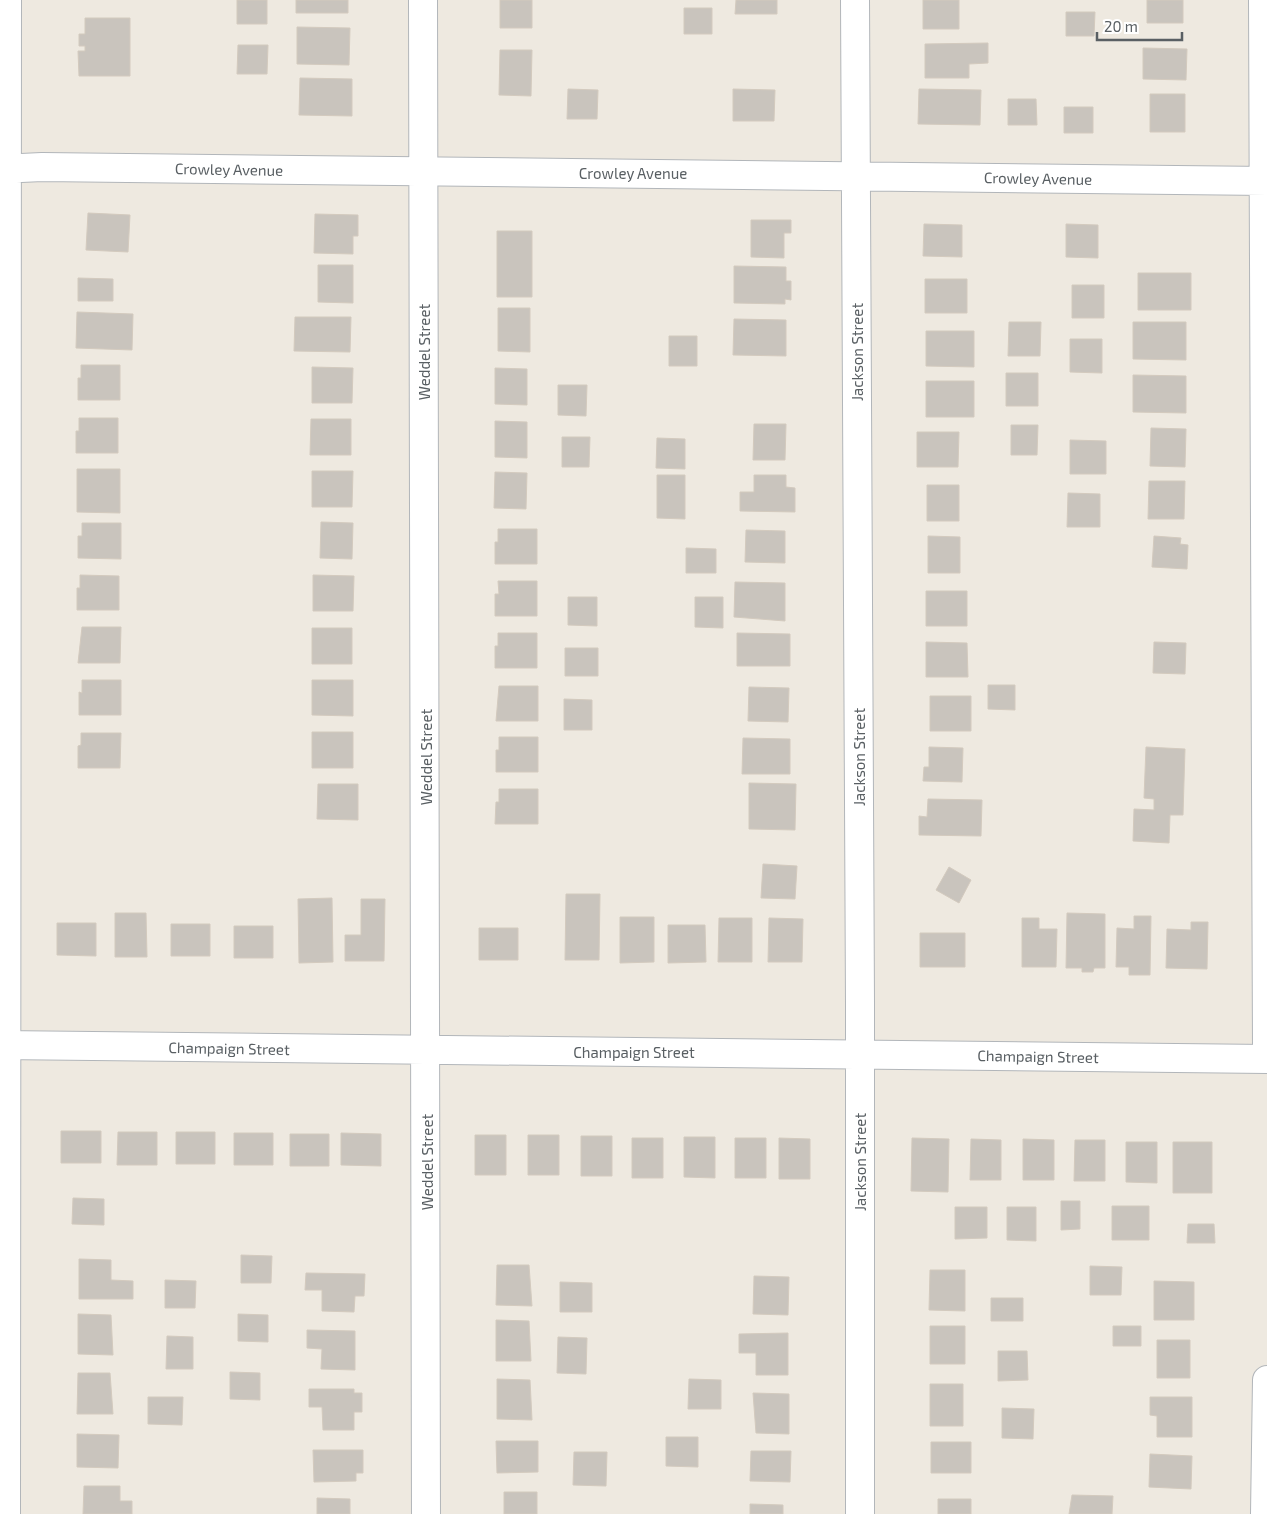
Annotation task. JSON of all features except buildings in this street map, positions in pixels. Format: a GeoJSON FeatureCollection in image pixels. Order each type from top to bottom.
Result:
{"type":"FeatureCollection","features":[{"type":"Feature","properties":{"kind":"street"},"geometry":{"type":"LineString","coordinates":[[6,1514],[2,1045],[4,169],[7,0]]}},
{"type":"Feature","properties":{"kind":"street","name":"Weddel Street"},"geometry":{"type":"LineString","coordinates":[[423,0],[426,1514]]}},
{"type":"Feature","properties":{"kind":"street","name":"Jackson Street"},"geometry":{"type":"LineString","coordinates":[[855,0],[860,1514]]}},
{"type":"Feature","properties":{"kind":"street"},"geometry":{"type":"LineString","coordinates":[[1263,0],[1267,1046]]}},
{"type":"Feature","properties":{"kind":"street","name":"Crowley Avenue"},"geometry":{"type":"LineString","coordinates":[[4,169],[42,167],[1265,181]]}},
{"type":"Feature","properties":{"kind":"street","name":"Champaign Street"},"geometry":{"type":"LineString","coordinates":[[2,1045],[1267,1059]]}},
{"type":"Feature","properties":{"kind":"street"},"geometry":{"type":"LineString","coordinates":[[1265,1514],[1267,1380]]}}]}
